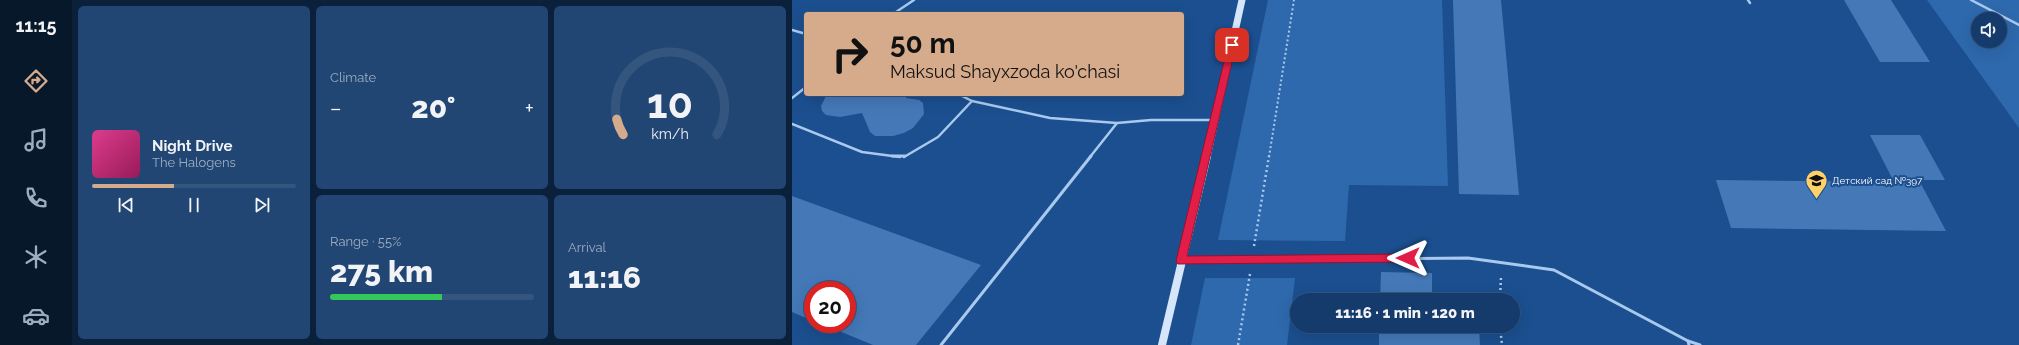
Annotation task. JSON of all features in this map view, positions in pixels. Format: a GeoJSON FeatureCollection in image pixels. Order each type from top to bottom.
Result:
{"type":"FeatureCollection","features":[{"type":"Feature","properties":{"kind":"street"},"geometry":{"type":"LineString","coordinates":[[1162,345],[1216,120],[1242,0]]}},
{"type":"Feature","properties":{"kind":"lane"},"geometry":{"type":"LineString","coordinates":[[896,12],[914,0]]}},
{"type":"Feature","properties":{"kind":"lane"},"geometry":{"type":"LineString","coordinates":[[1971,0],[2019,25]]}},
{"type":"Feature","properties":{"kind":"lane"},"geometry":{"type":"LineString","coordinates":[[792,30],[804,33]]}},
{"type":"Feature","properties":{"kind":"lane"},"geometry":{"type":"LineString","coordinates":[[792,98],[804,89]]}},
{"type":"Feature","properties":{"kind":"lane"},"geometry":{"type":"LineString","coordinates":[[962,96],[972,101],[1050,118],[1116,123],[1151,120],[1216,120]]}},
{"type":"Feature","properties":{"kind":"lane"},"geometry":{"type":"LineString","coordinates":[[792,124],[862,152],[903,157],[938,136],[972,101]]}},
{"type":"Feature","properties":{"kind":"lane"},"geometry":{"type":"LineString","coordinates":[[940,345],[1116,123]]}},
{"type":"Feature","properties":{"kind":"lane"},"geometry":{"type":"LineString","coordinates":[[1181,261],[1468,258],[1554,270],[1689,343],[1700,345]]}},
{"type":"Feature","properties":{"kind":"path"},"geometry":{"type":"LineString","coordinates":[[1238,345],[1294,0]]}},
{"type":"Feature","properties":{"kind":"path"},"geometry":{"type":"LineString","coordinates":[[1500,293],[1502,263]]}},
{"type":"Feature","properties":{"kind":"path"},"geometry":{"type":"LineString","coordinates":[[1501,333],[1502,345]]}},
{"type":"Feature","properties":{"kind":"shaded area"},"geometry":{"type":"Polygon","coordinates":[[[1268,0],[1442,0],[1448,186],[1349,185],[1345,241],[1218,240],[1268,0]]]}},
{"type":"Feature","properties":{"kind":"shaded area"},"geometry":{"type":"Polygon","coordinates":[[[1927,0],[2019,0],[2019,128],[1927,0]]]}},
{"type":"Feature","properties":{"kind":"shaded area"},"geometry":{"type":"Polygon","coordinates":[[[1205,278],[1295,278],[1293,293],[1290,293],[1290,320],[1287,345],[1191,345],[1205,278]]]}},
{"type":"Feature","properties":{"kind":"building"},"geometry":{"type":"Polygon","coordinates":[[[1453,0],[1501,0],[1519,195],[1459,194],[1453,0]]]}},
{"type":"Feature","properties":{"kind":"building"},"geometry":{"type":"Polygon","coordinates":[[[1844,0],[1891,0],[1930,62],[1880,62],[1844,0]]]}},
{"type":"Feature","properties":{"kind":"building"},"geometry":{"type":"Polygon","coordinates":[[[826,96],[906,96],[906,98],[919,100],[923,103],[924,114],[913,128],[904,133],[893,136],[875,136],[870,132],[862,113],[840,117],[826,115],[822,111],[821,106],[826,96]]]}},
{"type":"Feature","properties":{"kind":"building"},"geometry":{"type":"Polygon","coordinates":[[[1870,135],[1920,135],[1945,180],[1919,180],[1946,231],[1731,228],[1716,180],[1894,182],[1870,135]]]}},
{"type":"Feature","properties":{"kind":"building"},"geometry":{"type":"Polygon","coordinates":[[[792,196],[981,265],[916,345],[873,345],[844,333],[856,333],[856,281],[804,281],[804,317],[792,312],[792,196]]]}},
{"type":"Feature","properties":{"kind":"building"},"geometry":{"type":"Polygon","coordinates":[[[1381,272],[1432,273],[1432,293],[1380,293],[1381,272]]]}},
{"type":"Feature","properties":{"kind":"building"},"geometry":{"type":"Polygon","coordinates":[[[1379,333],[1479,333],[1480,345],[1379,345],[1379,333]]]}},
{"type":"Feature","properties":{"kind":"place","name":"Детский сад №397"},"geometry":{"type":"Point","coordinates":[1817,200]}},
{"type":"Feature","properties":{"kind":"route"},"geometry":{"type":"LineString","coordinates":[[1232,45],[1216,120],[1181,261],[1408,258]]}}]}
